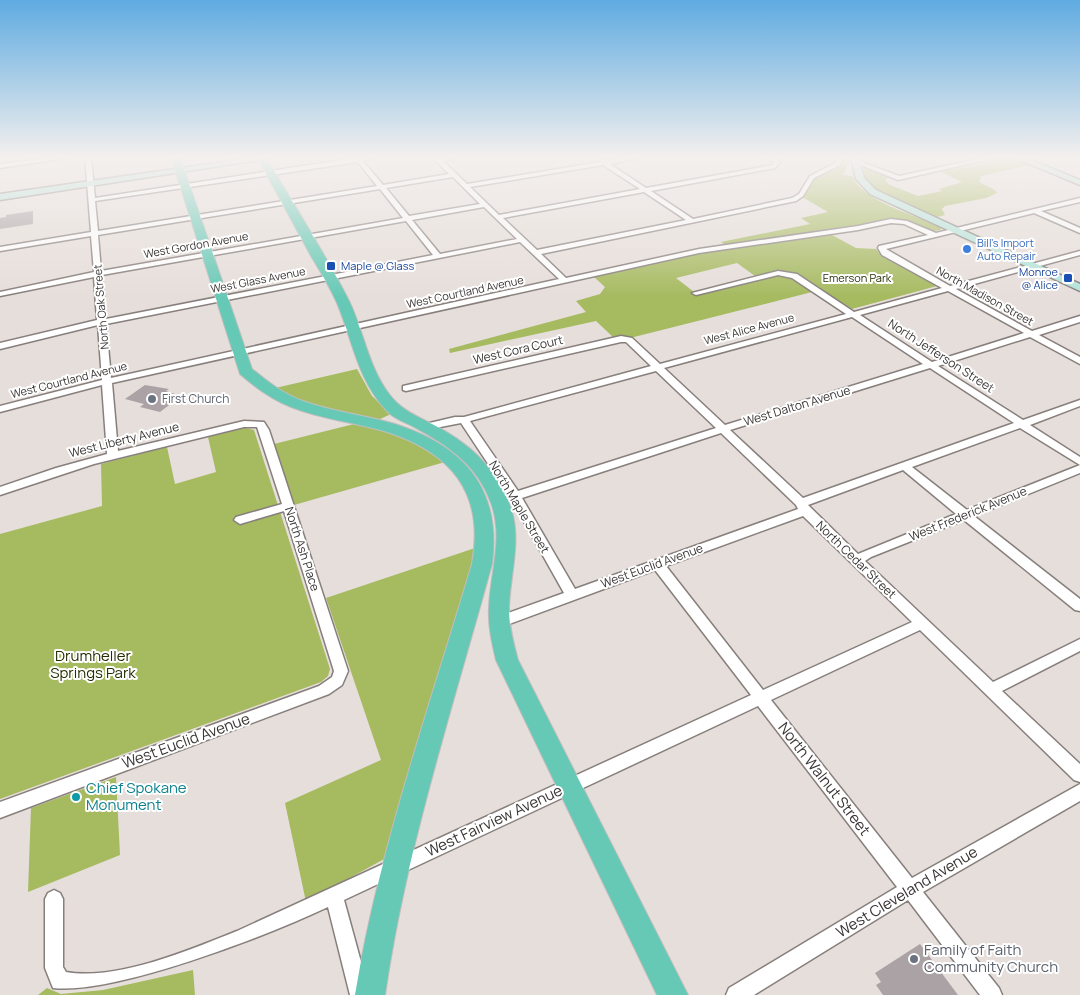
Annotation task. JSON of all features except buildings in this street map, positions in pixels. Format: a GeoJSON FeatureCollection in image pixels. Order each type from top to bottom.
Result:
{"type":"FeatureCollection","features":[{"type":"Feature","properties":{"kind":"main road"},"geometry":{"type":"LineString","coordinates":[[190,203],[238,353],[245,371],[258,385],[277,396],[308,408],[388,426],[413,434],[434,445],[462,470],[480,501],[485,526],[482,564],[396,866],[376,956],[370,995]]}},
{"type":"Feature","properties":{"kind":"main road"},"geometry":{"type":"LineString","coordinates":[[288,203],[343,302],[363,363],[382,396],[394,410],[446,438],[474,461],[490,481],[501,505],[506,541],[499,622],[502,645],[514,676],[673,995]]}},
{"type":"Feature","properties":{"kind":"street","name":"North Oak Street"},"geometry":{"type":"LineString","coordinates":[[92,203],[113,456]]}},
{"type":"Feature","properties":{"kind":"street"},"geometry":{"type":"LineString","coordinates":[[0,249],[278,203]]}},
{"type":"Feature","properties":{"kind":"street"},"geometry":{"type":"LineString","coordinates":[[396,203],[438,256]]}},
{"type":"Feature","properties":{"kind":"street"},"geometry":{"type":"LineString","coordinates":[[498,217],[572,203]]}},
{"type":"Feature","properties":{"kind":"street"},"geometry":{"type":"LineString","coordinates":[[665,203],[692,221]]}},
{"type":"Feature","properties":{"kind":"street"},"geometry":{"type":"LineString","coordinates":[[535,253],[777,203]]}},
{"type":"Feature","properties":{"kind":"street"},"geometry":{"type":"LineString","coordinates":[[899,203],[1080,288]]}},
{"type":"Feature","properties":{"kind":"street"},"geometry":{"type":"LineString","coordinates":[[935,235],[1066,203]]}},
{"type":"Feature","properties":{"kind":"street"},"geometry":{"type":"LineString","coordinates":[[485,205],[565,281]]}},
{"type":"Feature","properties":{"kind":"street","name":"West Gordon Avenue"},"geometry":{"type":"LineString","coordinates":[[0,294],[206,254],[485,205]]}},
{"type":"Feature","properties":{"kind":"street"},"geometry":{"type":"LineString","coordinates":[[1034,211],[1080,230]]}},
{"type":"Feature","properties":{"kind":"street","name":"West Courtland Avenue"},"geometry":{"type":"LineString","coordinates":[[0,408],[108,381],[699,251],[831,232],[892,221],[905,222],[935,235]]}},
{"type":"Feature","properties":{"kind":"street","name":"North Madison Street"},"geometry":{"type":"LineString","coordinates":[[935,235],[882,248],[885,253],[1080,361]]}},
{"type":"Feature","properties":{"kind":"street","name":"West Glass Avenue"},"geometry":{"type":"LineString","coordinates":[[0,346],[103,322],[221,298],[522,240]]}},
{"type":"Feature","properties":{"kind":"street","name":"West Alice Avenue"},"geometry":{"type":"LineString","coordinates":[[425,427],[455,420],[464,420],[1080,252]]}},
{"type":"Feature","properties":{"kind":"street","name":"North Jefferson Street"},"geometry":{"type":"LineString","coordinates":[[696,293],[787,273],[794,276],[1080,462]]}},
{"type":"Feature","properties":{"kind":"street","name":"West Dalton Avenue"},"geometry":{"type":"LineString","coordinates":[[515,496],[723,429],[1080,319]]}},
{"type":"Feature","properties":{"kind":"street","name":"West Cora Court"},"geometry":{"type":"LineString","coordinates":[[406,388],[621,339],[634,344]]}},
{"type":"Feature","properties":{"kind":"street","name":"North Cedar Street"},"geometry":{"type":"LineString","coordinates":[[634,344],[1080,775]]}},
{"type":"Feature","properties":{"kind":"street","name":"West Euclid Avenue"},"geometry":{"type":"LineString","coordinates":[[499,622],[657,564],[904,466],[1080,403]]}},
{"type":"Feature","properties":{"kind":"street","name":"North Maple Street"},"geometry":{"type":"LineString","coordinates":[[464,420],[515,496],[572,596]]}},
{"type":"Feature","properties":{"kind":"street","name":"West Liberty Avenue"},"geometry":{"type":"LineString","coordinates":[[0,491],[26,481],[113,456],[244,424],[258,424]]}},
{"type":"Feature","properties":{"kind":"street","name":"North Ash Place"},"geometry":{"type":"LineString","coordinates":[[258,424],[264,430],[340,668],[340,677]]}},
{"type":"Feature","properties":{"kind":"street"},"geometry":{"type":"LineString","coordinates":[[904,466],[1080,606]]}},
{"type":"Feature","properties":{"kind":"street","name":"West Frederick Avenue"},"geometry":{"type":"LineString","coordinates":[[857,561],[867,554],[1080,469]]}},
{"type":"Feature","properties":{"kind":"street"},"geometry":{"type":"LineString","coordinates":[[240,520],[288,506]]}},
{"type":"Feature","properties":{"kind":"street","name":"North Walnut Street"},"geometry":{"type":"LineString","coordinates":[[657,564],[992,995]]}},
{"type":"Feature","properties":{"kind":"street","name":"West Fairview Avenue"},"geometry":{"type":"LineString","coordinates":[[54,899],[54,968],[58,977],[69,984],[89,984],[115,981],[153,971],[217,948],[922,624]]}},
{"type":"Feature","properties":{"kind":"street"},"geometry":{"type":"LineString","coordinates":[[992,689],[1080,645]]}},
{"type":"Feature","properties":{"kind":"street","name":"West Euclid Avenue"},"geometry":{"type":"LineString","coordinates":[[0,810],[324,690],[340,677]]}},
{"type":"Feature","properties":{"kind":"street","name":"West Cleveland Avenue"},"geometry":{"type":"LineString","coordinates":[[736,995],[910,889],[1080,792]]}},
{"type":"Feature","properties":{"kind":"street"},"geometry":{"type":"LineString","coordinates":[[334,895],[360,995]]}},
{"type":"Feature","properties":{"kind":"green space"},"geometry":{"type":"Polygon","coordinates":[[[813,203],[884,203],[940,226],[941,230],[933,231],[906,220],[891,219],[833,231],[725,245],[721,242],[810,224],[801,218],[828,212],[813,203]]]}},
{"type":"Feature","properties":{"kind":"green space"},"geometry":{"type":"Polygon","coordinates":[[[900,203],[958,203],[945,206],[942,209],[945,215],[937,217],[900,203]]]}},
{"type":"Feature","properties":{"kind":"green space","name":"Emerson Park"},"geometry":{"type":"Polygon","coordinates":[[[832,235],[856,248],[876,249],[880,254],[937,286],[852,309],[792,272],[778,271],[755,276],[737,263],[676,278],[698,295],[778,275],[787,275],[812,292],[630,338],[614,338],[596,321],[450,353],[449,349],[586,312],[576,301],[600,294],[605,287],[594,277],[701,252],[832,235]]]}},
{"type":"Feature","properties":{"kind":"green space"},"geometry":{"type":"Polygon","coordinates":[[[357,369],[372,396],[391,414],[378,420],[309,404],[271,389],[357,369]]]}},
{"type":"Feature","properties":{"kind":"green space"},"geometry":{"type":"Polygon","coordinates":[[[358,423],[403,438],[445,462],[294,505],[274,444],[358,423]]]}},
{"type":"Feature","properties":{"kind":"green space","name":"Drumheller Springs Park"},"geometry":{"type":"Polygon","coordinates":[[[245,428],[254,430],[330,669],[328,676],[321,682],[0,799],[0,534],[102,506],[101,464],[167,447],[175,484],[216,472],[208,437],[245,428]]]}},
{"type":"Feature","properties":{"kind":"green space"},"geometry":{"type":"Polygon","coordinates":[[[478,547],[386,858],[306,902],[285,803],[381,760],[326,598],[478,547]]]}},
{"type":"Feature","properties":{"kind":"green space"},"geometry":{"type":"Polygon","coordinates":[[[116,777],[120,855],[28,892],[31,808],[116,777]]]}},
{"type":"Feature","properties":{"kind":"green space"},"geometry":{"type":"Polygon","coordinates":[[[193,970],[195,995],[38,995],[47,988],[61,994],[103,990],[193,970]]]}},
{"type":"Feature","properties":{"kind":"place","name":"Bill's Import Auto Repair"},"geometry":{"type":"Point","coordinates":[967,249]}},
{"type":"Feature","properties":{"kind":"place","name":"Maple @ Glass"},"geometry":{"type":"Point","coordinates":[331,266]}},
{"type":"Feature","properties":{"kind":"place","name":"Monroe @ Alice"},"geometry":{"type":"Point","coordinates":[1068,278]}},
{"type":"Feature","properties":{"kind":"place","name":"First Church"},"geometry":{"type":"Point","coordinates":[152,399]}},
{"type":"Feature","properties":{"kind":"place","name":"Chief Spokane Monument"},"geometry":{"type":"Point","coordinates":[76,797]}},
{"type":"Feature","properties":{"kind":"place","name":"Family of Faith Community Church"},"geometry":{"type":"Point","coordinates":[914,959]}}]}
